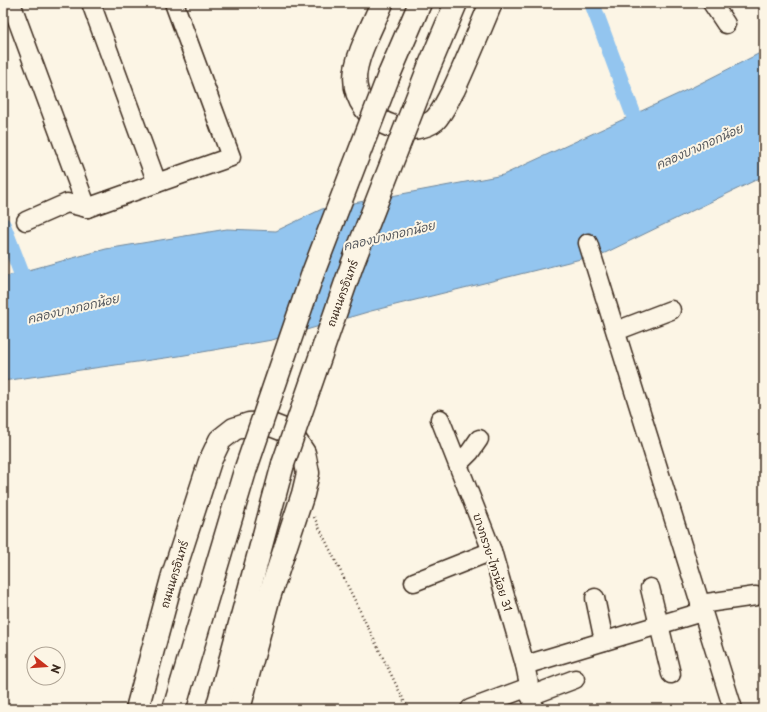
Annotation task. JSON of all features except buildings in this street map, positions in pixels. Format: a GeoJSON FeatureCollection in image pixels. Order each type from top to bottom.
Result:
{"type":"FeatureCollection","features":[{"type":"Feature","properties":{"kind":"main road"},"geometry":{"type":"LineString","coordinates":[[382,3],[358,59],[354,75],[355,85],[360,102],[369,113],[383,124],[399,128],[418,128],[434,120],[446,105],[491,3]]}},
{"type":"Feature","properties":{"kind":"main road"},"geometry":{"type":"LineString","coordinates":[[174,709],[245,471],[313,273],[389,75],[420,3]]}},
{"type":"Feature","properties":{"kind":"main road","name":"ถนนนครอินทร์"},"geometry":{"type":"LineString","coordinates":[[218,709],[283,464],[352,265],[429,67],[456,3]]}},
{"type":"Feature","properties":{"kind":"main road","name":"ถนนนครอินทร์"},"geometry":{"type":"LineString","coordinates":[[136,709],[172,574],[210,460],[220,440],[234,429],[249,424],[266,423],[284,430],[294,438],[304,453],[308,473],[303,494],[268,600],[239,709]]}},
{"type":"Feature","properties":{"kind":"street"},"geometry":{"type":"LineString","coordinates":[[11,3],[87,208]]}},
{"type":"Feature","properties":{"kind":"street"},"geometry":{"type":"LineString","coordinates":[[91,3],[157,183]]}},
{"type":"Feature","properties":{"kind":"street"},"geometry":{"type":"LineString","coordinates":[[26,221],[67,203],[87,208],[231,156],[174,3]]}},
{"type":"Feature","properties":{"kind":"street"},"geometry":{"type":"LineString","coordinates":[[712,3],[726,24]]}},
{"type":"Feature","properties":{"kind":"street"},"geometry":{"type":"LineString","coordinates":[[588,243],[733,709]]}},
{"type":"Feature","properties":{"kind":"street"},"geometry":{"type":"LineString","coordinates":[[616,331],[671,310]]}},
{"type":"Feature","properties":{"kind":"street","name":"บางกรวย-ไทรน้อย 31"},"geometry":{"type":"LineString","coordinates":[[440,419],[492,551],[525,665],[531,697]]}},
{"type":"Feature","properties":{"kind":"street"},"geometry":{"type":"LineString","coordinates":[[458,464],[470,452],[479,438]]}},
{"type":"Feature","properties":{"kind":"street"},"geometry":{"type":"LineString","coordinates":[[414,582],[492,551]]}},
{"type":"Feature","properties":{"kind":"street"},"geometry":{"type":"LineString","coordinates":[[650,588],[671,674]]}},
{"type":"Feature","properties":{"kind":"street"},"geometry":{"type":"LineString","coordinates":[[525,665],[658,625],[701,608],[756,596]]}},
{"type":"Feature","properties":{"kind":"street"},"geometry":{"type":"LineString","coordinates":[[595,598],[604,642]]}},
{"type":"Feature","properties":{"kind":"street"},"geometry":{"type":"LineString","coordinates":[[470,709],[531,697],[575,679]]}},
{"type":"Feature","properties":{"kind":"path"},"geometry":{"type":"LineString","coordinates":[[303,494],[408,709]]}},
{"type":"Feature","properties":{"kind":"water","name":"คลองบางกอกน้อย"},"geometry":{"type":"Polygon","coordinates":[[[764,51],[764,176],[605,253],[371,311],[272,340],[179,356],[3,381],[3,277],[106,249],[227,229],[276,231],[322,209],[503,175],[691,88],[764,51]]]}},
{"type":"Feature","properties":{"kind":"waterway"},"geometry":{"type":"LineString","coordinates":[[592,3],[641,135]]}},
{"type":"Feature","properties":{"kind":"waterway"},"geometry":{"type":"LineString","coordinates":[[3,225],[29,293]]}}]}
